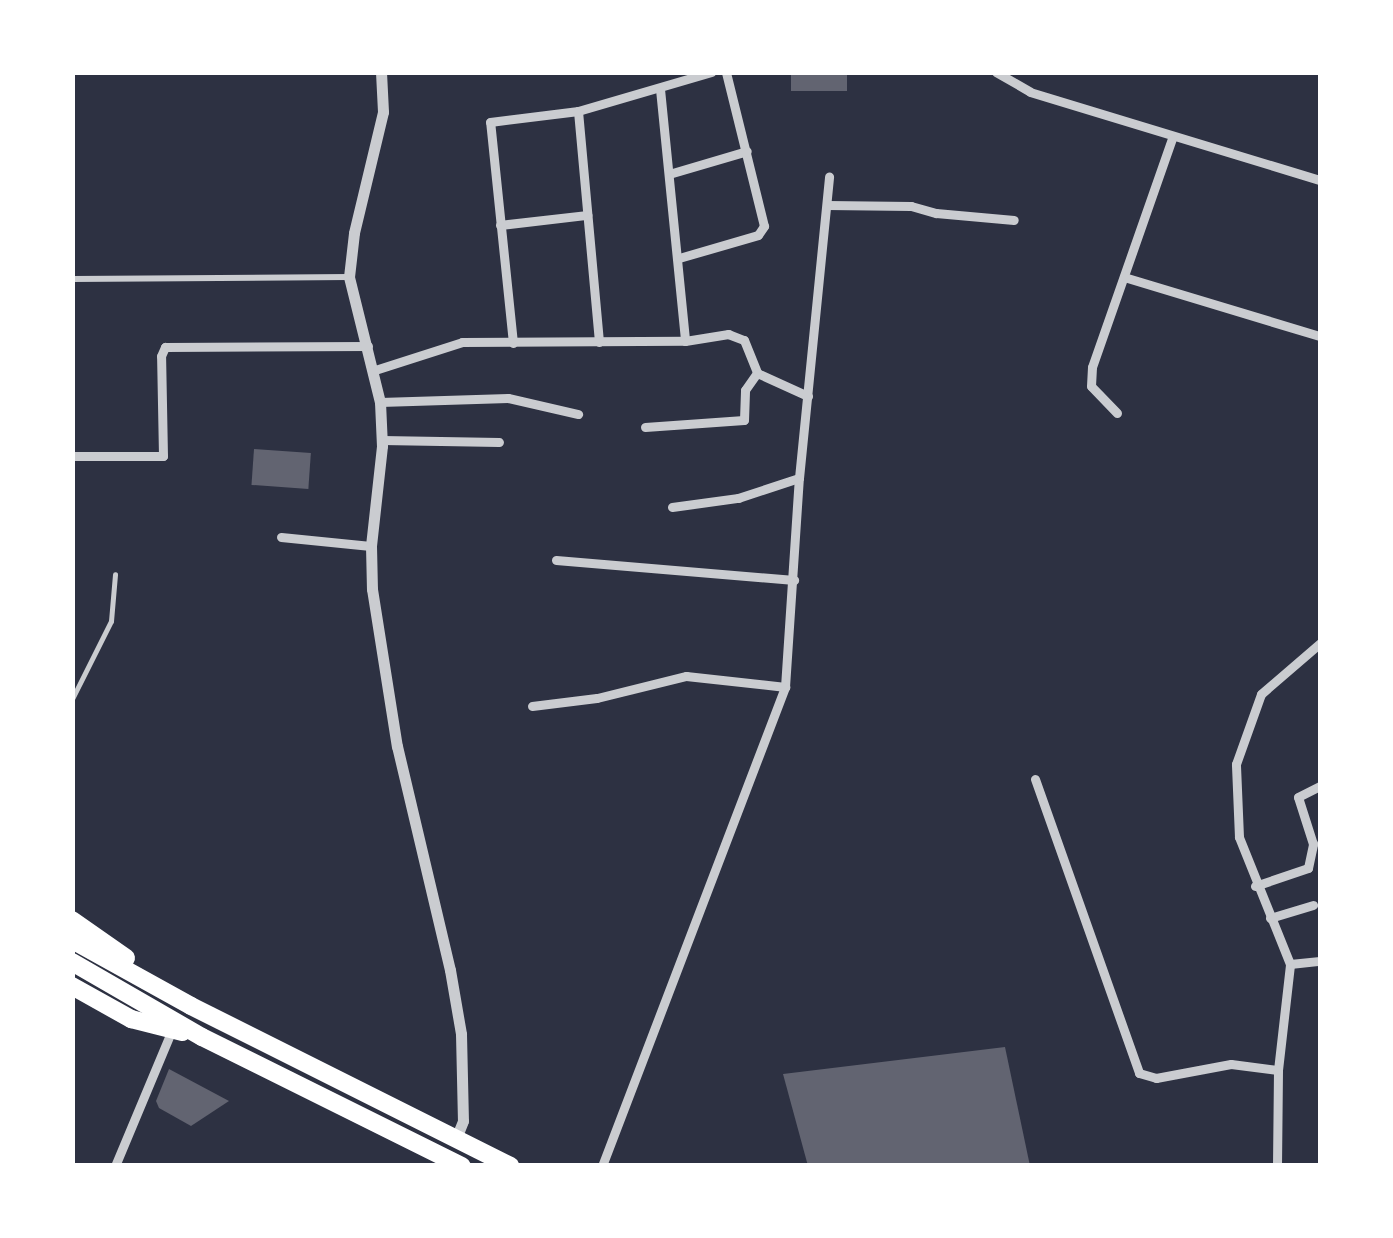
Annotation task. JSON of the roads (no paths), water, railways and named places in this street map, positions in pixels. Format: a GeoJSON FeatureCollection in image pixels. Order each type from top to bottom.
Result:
{"type":"FeatureCollection","features":[{"type":"Feature","properties":{"kind":"highway"},"geometry":{"type":"LineString","coordinates":[[72,920],[191,1006]]}},
{"type":"Feature","properties":{"kind":"highway"},"geometry":{"type":"LineString","coordinates":[[72,940],[191,1006],[510,1166]]}},
{"type":"Feature","properties":{"kind":"highway"},"geometry":{"type":"LineString","coordinates":[[72,962],[202,1036],[462,1166]]}},
{"type":"Feature","properties":{"kind":"highway"},"geometry":{"type":"LineString","coordinates":[[72,986],[131,1019],[202,1036]]}},
{"type":"Feature","properties":{"kind":"street"},"geometry":{"type":"LineString","coordinates":[[381,72],[383,112],[354,233],[349,277],[380,402],[382,440],[370,546],[372,589],[396,746],[450,970],[461,1034],[463,1121],[457,1136]]}},
{"type":"Feature","properties":{"kind":"street"},"geometry":{"type":"LineString","coordinates":[[513,343],[490,122],[578,112],[711,72]]}},
{"type":"Feature","properties":{"kind":"street"},"geometry":{"type":"LineString","coordinates":[[680,258],[762,232],[726,72]]}},
{"type":"Feature","properties":{"kind":"street"},"geometry":{"type":"LineString","coordinates":[[996,72],[1030,92],[1320,180]]}},
{"type":"Feature","properties":{"kind":"street"},"geometry":{"type":"LineString","coordinates":[[660,89],[680,258],[685,341]]}},
{"type":"Feature","properties":{"kind":"street"},"geometry":{"type":"LineString","coordinates":[[578,112],[599,342]]}},
{"type":"Feature","properties":{"kind":"street"},"geometry":{"type":"LineString","coordinates":[[1117,413],[1091,386],[1092,367],[1172,138]]}},
{"type":"Feature","properties":{"kind":"street"},"geometry":{"type":"LineString","coordinates":[[669,174],[746,151]]}},
{"type":"Feature","properties":{"kind":"street"},"geometry":{"type":"LineString","coordinates":[[602,1166],[785,687],[798,478],[829,176]]}},
{"type":"Feature","properties":{"kind":"street"},"geometry":{"type":"LineString","coordinates":[[827,205],[911,206],[936,213],[1014,220]]}},
{"type":"Feature","properties":{"kind":"street"},"geometry":{"type":"LineString","coordinates":[[500,225],[587,215]]}},
{"type":"Feature","properties":{"kind":"street"},"geometry":{"type":"LineString","coordinates":[[72,279],[349,277]]}},
{"type":"Feature","properties":{"kind":"street"},"geometry":{"type":"LineString","coordinates":[[1124,277],[1320,336]]}},
{"type":"Feature","properties":{"kind":"street"},"geometry":{"type":"LineString","coordinates":[[374,370],[462,342],[685,341],[736,335],[744,340],[758,373],[788,383],[808,396]]}},
{"type":"Feature","properties":{"kind":"street"},"geometry":{"type":"LineString","coordinates":[[72,456],[162,456],[162,356],[166,347],[368,346]]}},
{"type":"Feature","properties":{"kind":"street"},"geometry":{"type":"LineString","coordinates":[[645,427],[744,420],[746,390],[758,373]]}},
{"type":"Feature","properties":{"kind":"street"},"geometry":{"type":"LineString","coordinates":[[380,402],[508,398],[578,414]]}},
{"type":"Feature","properties":{"kind":"street"},"geometry":{"type":"LineString","coordinates":[[382,440],[499,442]]}},
{"type":"Feature","properties":{"kind":"street"},"geometry":{"type":"LineString","coordinates":[[672,507],[738,498],[798,478]]}},
{"type":"Feature","properties":{"kind":"street"},"geometry":{"type":"LineString","coordinates":[[281,537],[370,546]]}},
{"type":"Feature","properties":{"kind":"street"},"geometry":{"type":"LineString","coordinates":[[556,560],[794,580]]}},
{"type":"Feature","properties":{"kind":"street"},"geometry":{"type":"LineString","coordinates":[[1276,1166],[1278,1070],[1290,964],[1255,886],[1235,816],[1241,740],[1261,694],[1320,644]]}},
{"type":"Feature","properties":{"kind":"street"},"geometry":{"type":"LineString","coordinates":[[532,706],[598,698],[686,676],[785,687]]}},
{"type":"Feature","properties":{"kind":"street"},"geometry":{"type":"LineString","coordinates":[[1035,779],[1134,1064],[1146,1078],[1231,1064],[1278,1070]]}},
{"type":"Feature","properties":{"kind":"street"},"geometry":{"type":"LineString","coordinates":[[1255,886],[1308,868],[1313,844],[1298,797],[1320,786]]}},
{"type":"Feature","properties":{"kind":"street"},"geometry":{"type":"LineString","coordinates":[[1270,918],[1313,905]]}},
{"type":"Feature","properties":{"kind":"street"},"geometry":{"type":"LineString","coordinates":[[72,931],[96,951]]}},
{"type":"Feature","properties":{"kind":"street"},"geometry":{"type":"LineString","coordinates":[[1290,964],[1320,961]]}},
{"type":"Feature","properties":{"kind":"street"},"geometry":{"type":"LineString","coordinates":[[115,1166],[173,1028]]}},
{"type":"Feature","properties":{"kind":"lane"},"geometry":{"type":"LineString","coordinates":[[72,699],[111,621],[115,574]]}}]}
